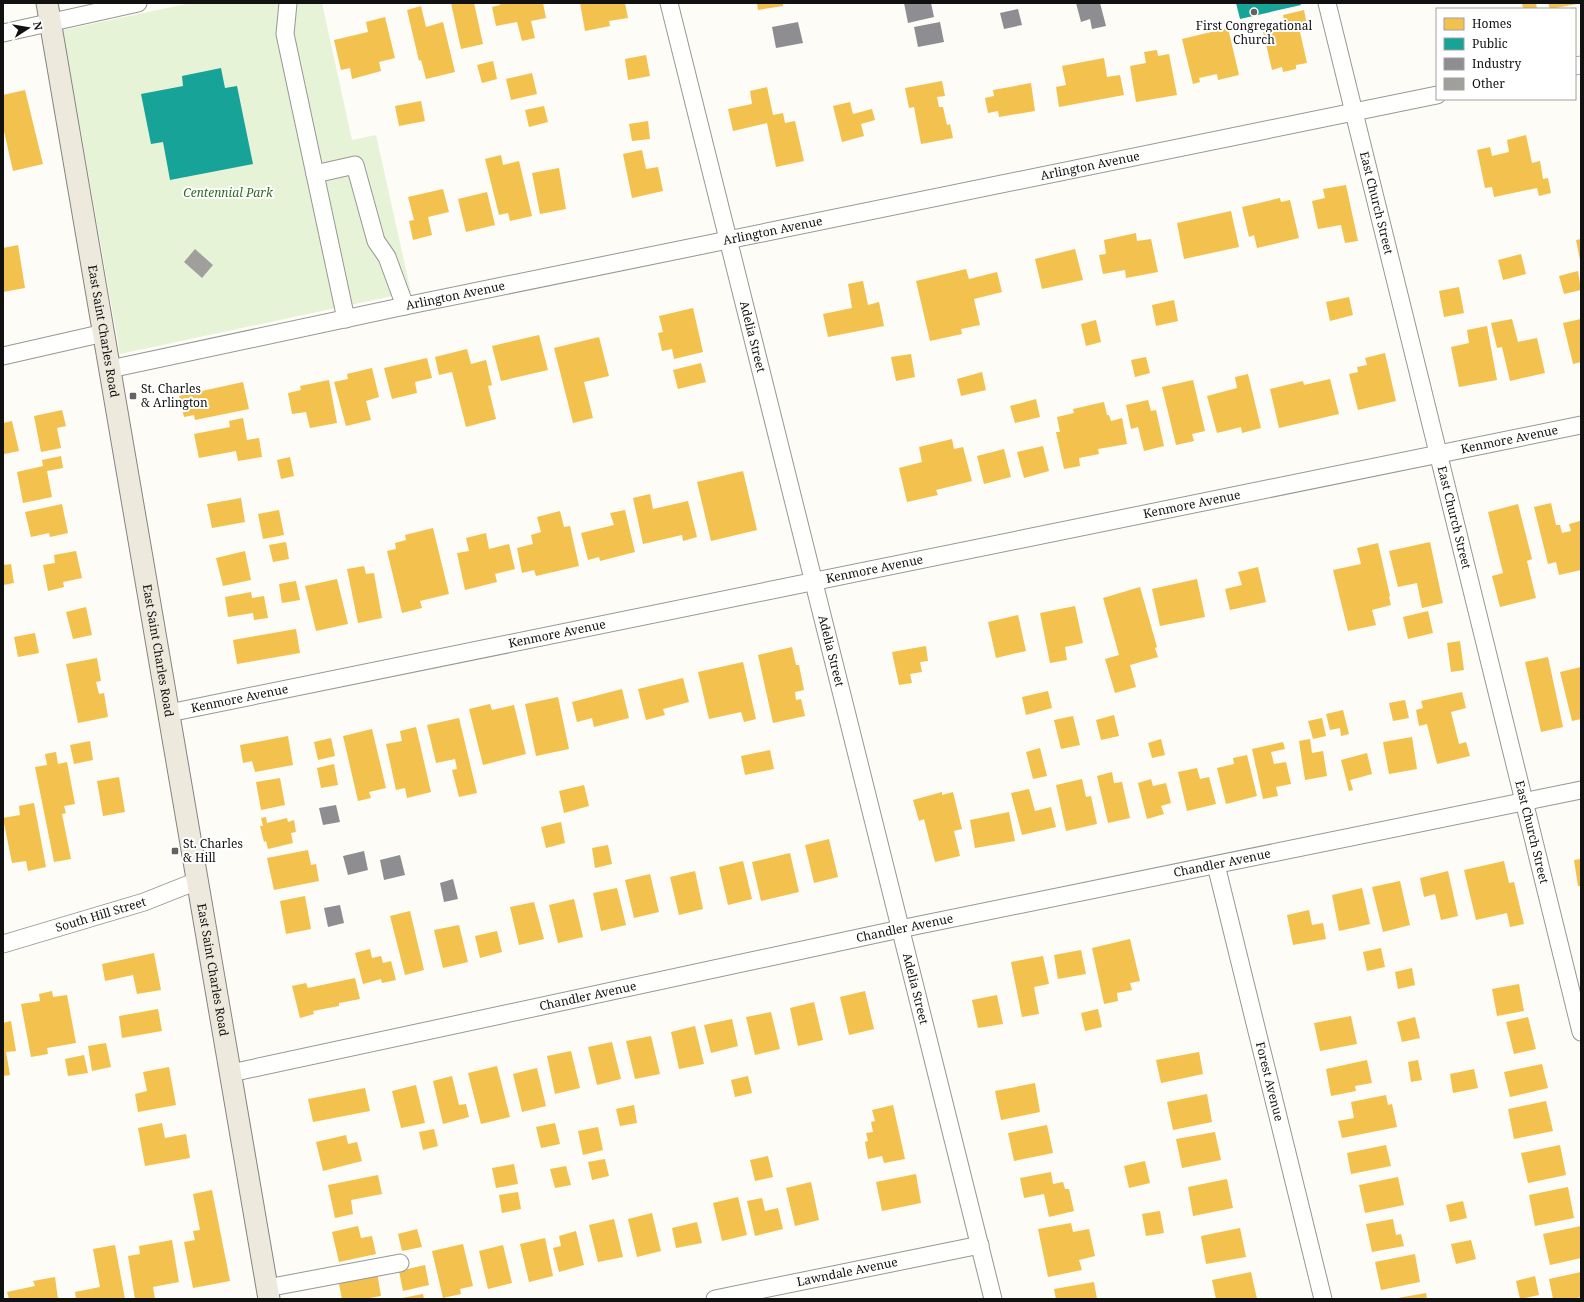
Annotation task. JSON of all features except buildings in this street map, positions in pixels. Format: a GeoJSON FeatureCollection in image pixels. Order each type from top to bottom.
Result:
{"type":"FeatureCollection","features":[{"type":"Feature","properties":{"kind":"main road","name":"East Saint Charles Road"},"geometry":{"type":"LineString","coordinates":[[49,13],[268,1294]]}},
{"type":"Feature","properties":{"kind":"street"},"geometry":{"type":"LineString","coordinates":[[3,33],[49,13],[138,3]]}},
{"type":"Feature","properties":{"kind":"street"},"geometry":{"type":"LineString","coordinates":[[288,3],[285,34],[346,319]]}},
{"type":"Feature","properties":{"kind":"street","name":"Adelia Street"},"geometry":{"type":"LineString","coordinates":[[669,3],[993,1299]]}},
{"type":"Feature","properties":{"kind":"street","name":"East Church Street"},"geometry":{"type":"LineString","coordinates":[[1327,3],[1581,1032]]}},
{"type":"Feature","properties":{"kind":"street","name":"Arlington Avenue"},"geometry":{"type":"LineString","coordinates":[[110,369],[406,306],[1436,95]]}},
{"type":"Feature","properties":{"kind":"street"},"geometry":{"type":"LineString","coordinates":[[315,174],[355,165],[376,241],[387,257],[406,306]]}},
{"type":"Feature","properties":{"kind":"street"},"geometry":{"type":"LineString","coordinates":[[3,356],[104,333]]}},
{"type":"Feature","properties":{"kind":"street","name":"Kenmore Avenue"},"geometry":{"type":"LineString","coordinates":[[169,713],[1581,425]]}},
{"type":"Feature","properties":{"kind":"street","name":"Chandler Avenue"},"geometry":{"type":"LineString","coordinates":[[231,1073],[900,929],[1581,790]]}},
{"type":"Feature","properties":{"kind":"street","name":"Forest Avenue"},"geometry":{"type":"LineString","coordinates":[[1216,865],[1322,1299]]}},
{"type":"Feature","properties":{"kind":"street","name":"South Hill Street"},"geometry":{"type":"LineString","coordinates":[[3,944],[144,902],[197,882]]}},
{"type":"Feature","properties":{"kind":"street","name":"Lawndale Avenue"},"geometry":{"type":"LineString","coordinates":[[715,1299],[980,1245]]}},
{"type":"Feature","properties":{"kind":"street"},"geometry":{"type":"LineString","coordinates":[[268,1294],[400,1263]]}},
{"type":"Feature","properties":{"kind":"green space","name":"Centennial Park"},"geometry":{"type":"Polygon","coordinates":[[[191,3],[322,3],[352,140],[376,135],[411,292],[120,354],[63,30],[191,3]]]}},
{"type":"Feature","properties":{"kind":"place","name":"First Congregational Church"},"geometry":{"type":"Point","coordinates":[1254,12]}},
{"type":"Feature","properties":{"kind":"place","name":"St. Charles & Arlington"},"geometry":{"type":"Point","coordinates":[133,396]}},
{"type":"Feature","properties":{"kind":"place","name":"St. Charles & Hill"},"geometry":{"type":"Point","coordinates":[175,851]}}]}
